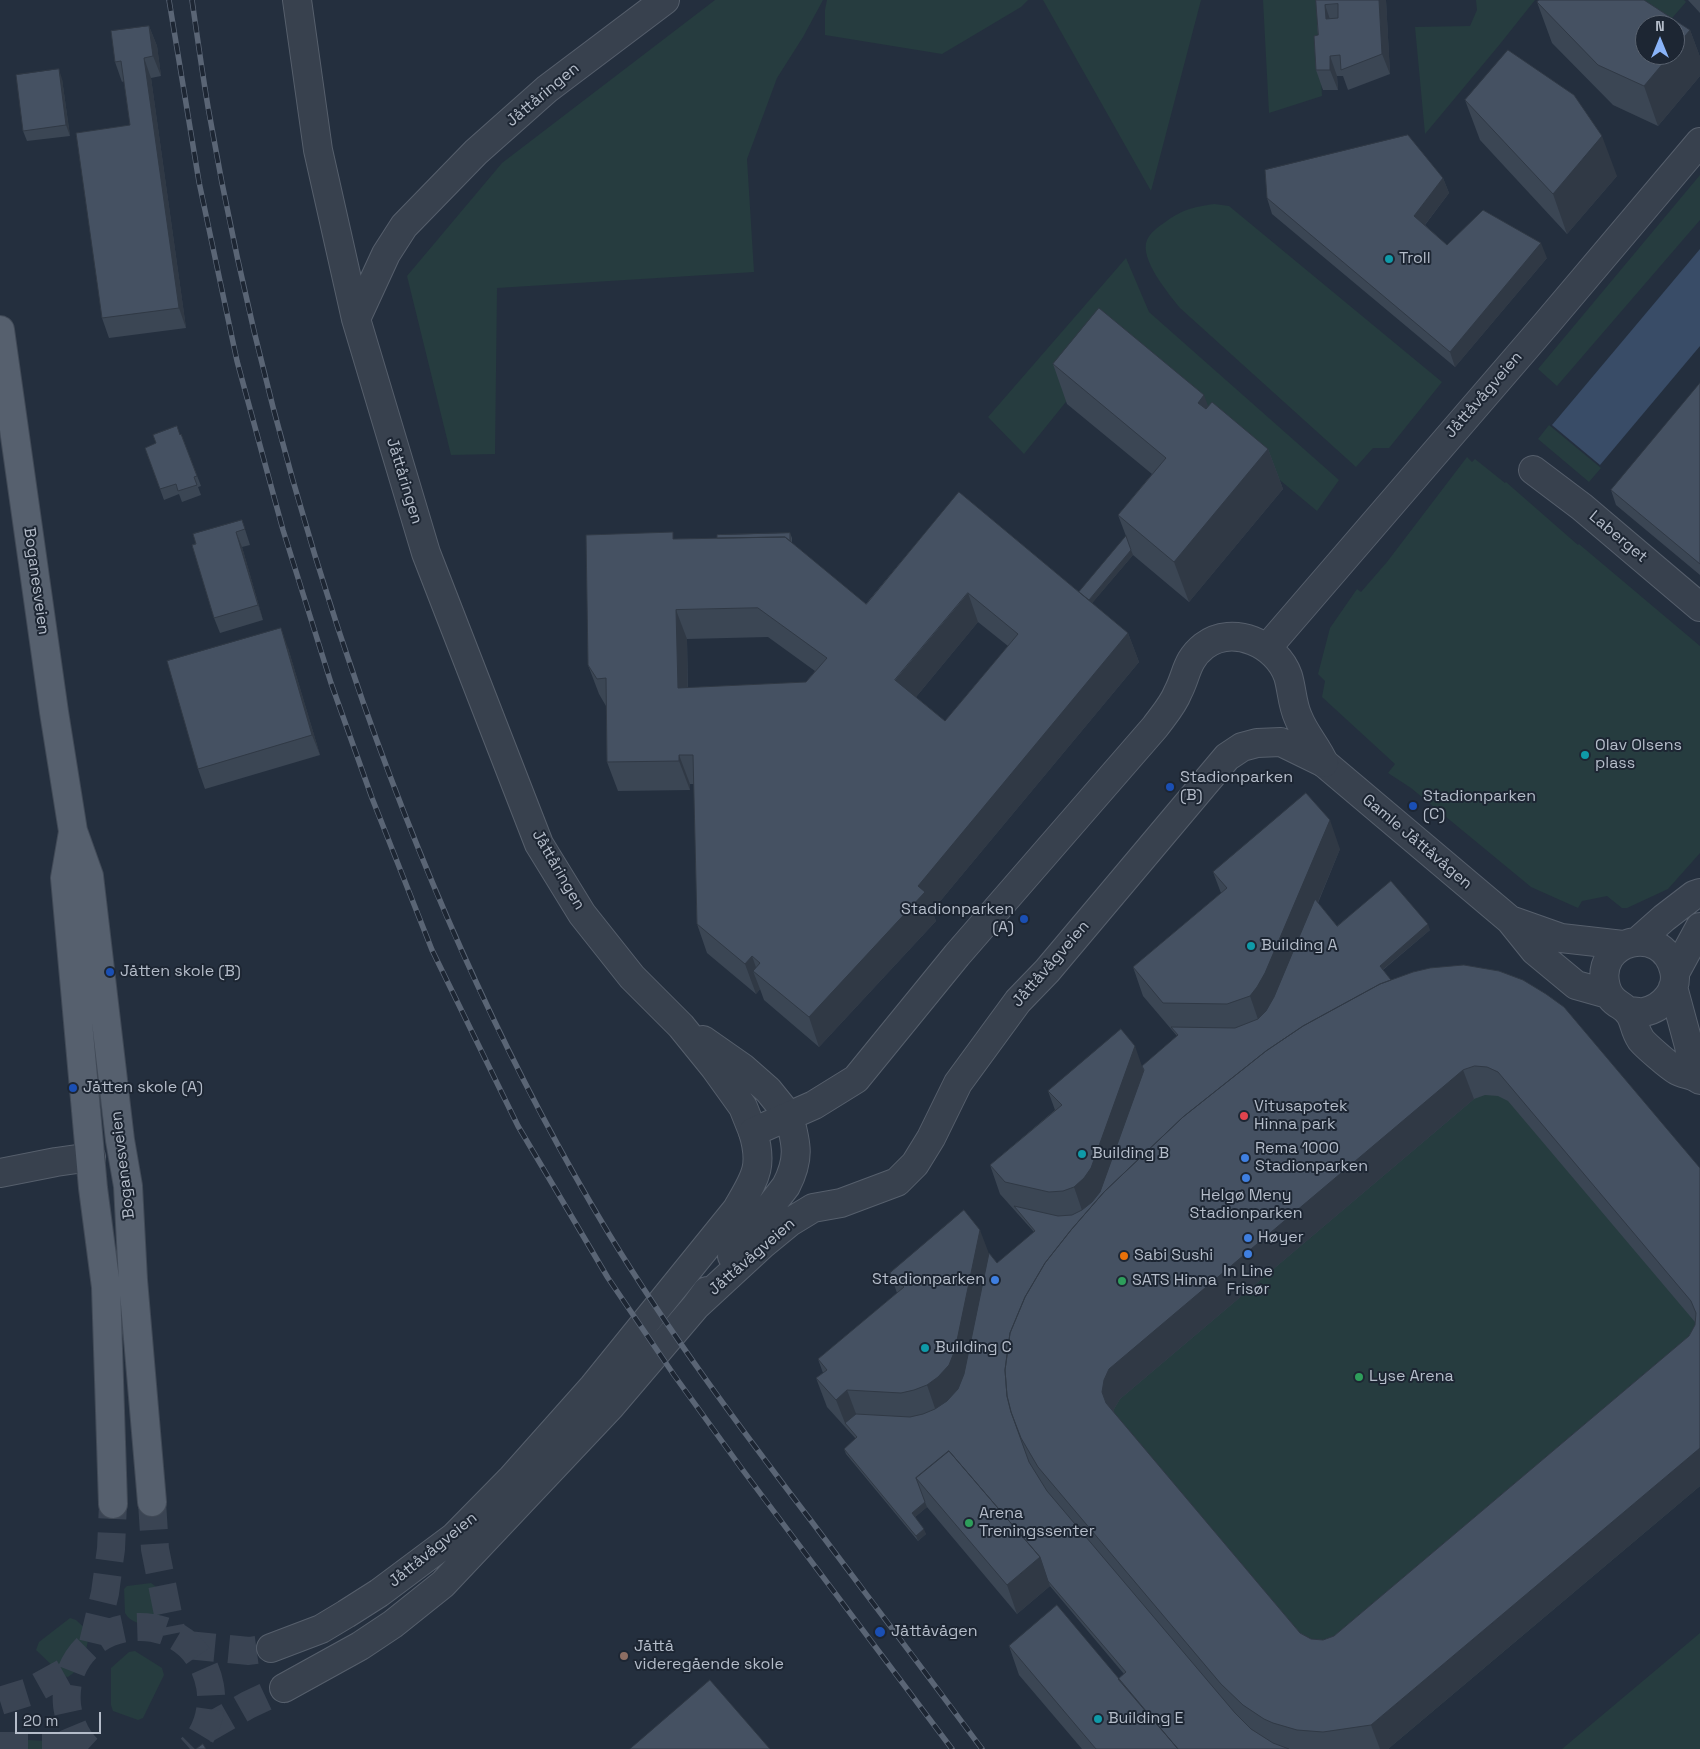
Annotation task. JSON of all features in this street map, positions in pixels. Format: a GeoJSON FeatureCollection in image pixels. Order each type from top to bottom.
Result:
{"type":"FeatureCollection","features":[{"type":"Feature","properties":{"kind":"main road","name":"Boganesveien"},"geometry":{"type":"LineString","coordinates":[[0,330],[54,712],[73,831],[89,876],[120,1140],[128,1186],[133,1280],[152,1502]]}},
{"type":"Feature","properties":{"kind":"main road","name":"Boganesveien"},"geometry":{"type":"LineString","coordinates":[[73,831],[65,878],[93,1188],[106,1287],[113,1504]]}},
{"type":"Feature","properties":{"kind":"street"},"geometry":{"type":"LineString","coordinates":[[297,0],[318,150],[356,319]]}},
{"type":"Feature","properties":{"kind":"street","name":"Jåttåringen"},"geometry":{"type":"LineString","coordinates":[[665,0],[547,89],[476,152],[410,219],[386,254],[356,319],[426,553],[539,844],[582,914],[632,977],[680,1026],[715,1068],[743,1107],[753,1132]]}},
{"type":"Feature","properties":{"kind":"street","name":"Jåttåvågveien"},"geometry":{"type":"LineString","coordinates":[[1267,648],[1700,142]]}},
{"type":"Feature","properties":{"kind":"street","name":"Laberget"},"geometry":{"type":"LineString","coordinates":[[1533,470],[1582,507],[1700,606]]}},
{"type":"Feature","properties":{"kind":"street"},"geometry":{"type":"LineString","coordinates":[[753,1132],[814,1105],[856,1078],[957,955],[1155,728],[1178,693],[1184,672],[1192,659],[1204,646],[1219,639],[1238,636],[1267,648],[1279,658],[1288,676],[1298,718],[1324,763]]}},
{"type":"Feature","properties":{"kind":"street","name":"Jåttåvågveien"},"geometry":{"type":"LineString","coordinates":[[696,1306],[762,1245],[790,1222],[813,1208],[841,1203],[897,1182],[915,1164],[958,1083],[1018,1001],[1047,971],[1227,757],[1242,747],[1257,743],[1281,742],[1324,763]]}},
{"type":"Feature","properties":{"kind":"street","name":"Gamle Jåttåvågen"},"geometry":{"type":"LineString","coordinates":[[1324,763],[1510,920],[1535,950],[1576,985],[1608,994],[1617,1004],[1629,1011],[1641,1040],[1676,1070],[1697,1078]]}},
{"type":"Feature","properties":{"kind":"street"},"geometry":{"type":"LineString","coordinates":[[1608,994],[1604,979],[1606,967],[1612,954],[1630,943],[1694,895],[1700,893]]}},
{"type":"Feature","properties":{"kind":"street","name":"Gamle Jåttåvågen"},"geometry":{"type":"LineString","coordinates":[[1510,920],[1561,938],[1650,943],[1660,948],[1671,960],[1697,1078]]}},
{"type":"Feature","properties":{"kind":"street"},"geometry":{"type":"LineString","coordinates":[[1629,1011],[1642,1012],[1657,1008],[1667,999],[1674,980],[1700,927]]}},
{"type":"Feature","properties":{"kind":"street","name":"Jåttåringen"},"geometry":{"type":"LineString","coordinates":[[680,1026],[743,1068],[768,1090],[789,1116]]}},
{"type":"Feature","properties":{"kind":"street","name":"Jåttåvågveien"},"geometry":{"type":"LineString","coordinates":[[284,1688],[360,1646],[393,1624],[443,1584],[610,1407],[696,1306],[747,1235],[786,1186],[792,1174],[797,1153],[789,1116]]}},
{"type":"Feature","properties":{"kind":"street","name":"Jåttåvågveien"},"geometry":{"type":"LineString","coordinates":[[271,1648],[321,1629],[379,1593],[454,1537],[512,1478],[593,1387],[737,1209],[755,1177],[759,1161],[758,1148],[753,1132]]}},
{"type":"Feature","properties":{"kind":"street"},"geometry":{"type":"LineString","coordinates":[[0,1173],[91,1157]]}},
{"type":"Feature","properties":{"kind":"green space"},"geometry":{"type":"Polygon","coordinates":[[[715,0],[823,0],[803,37],[777,78],[747,159],[754,272],[497,288],[495,454],[451,455],[407,276],[502,163],[715,0]]]}},
{"type":"Feature","properties":{"kind":"green space"},"geometry":{"type":"Polygon","coordinates":[[[827,0],[1028,0],[1021,7],[942,54],[825,35],[827,0]]]}},
{"type":"Feature","properties":{"kind":"green space"},"geometry":{"type":"Polygon","coordinates":[[[1043,0],[1201,0],[1151,191],[1043,0]]]}},
{"type":"Feature","properties":{"kind":"green space"},"geometry":{"type":"Polygon","coordinates":[[[1263,0],[1318,0],[1322,96],[1269,113],[1263,0]]]}},
{"type":"Feature","properties":{"kind":"green space"},"geometry":{"type":"Polygon","coordinates":[[[1476,0],[1535,0],[1425,134],[1415,27],[1470,26],[1477,10],[1476,0]]]}},
{"type":"Feature","properties":{"kind":"green space"},"geometry":{"type":"Polygon","coordinates":[[[1623,0],[1684,0],[1686,2],[1675,15],[1646,15],[1623,0]]]}},
{"type":"Feature","properties":{"kind":"green space"},"geometry":{"type":"Polygon","coordinates":[[[1700,175],[1700,220],[1557,386],[1538,369],[1700,175]]]}},
{"type":"Feature","properties":{"kind":"green space"},"geometry":{"type":"Polygon","coordinates":[[[1214,204],[1229,206],[1442,382],[1389,448],[1373,448],[1356,467],[1180,308],[1156,276],[1147,257],[1148,237],[1157,228],[1182,212],[1214,204]]]}},
{"type":"Feature","properties":{"kind":"green space"},"geometry":{"type":"Polygon","coordinates":[[[1126,258],[1149,312],[1339,480],[1317,511],[1114,342],[1024,454],[988,417],[1126,258]]]}},
{"type":"Feature","properties":{"kind":"green space"},"geometry":{"type":"Polygon","coordinates":[[[1549,425],[1601,468],[1589,482],[1538,439],[1549,425]]]}},
{"type":"Feature","properties":{"kind":"green space"},"geometry":{"type":"Polygon","coordinates":[[[1467,457],[1472,462],[1475,459],[1506,482],[1578,545],[1700,646],[1700,853],[1668,889],[1627,908],[1622,908],[1607,896],[1582,901],[1578,908],[1531,887],[1411,788],[1388,773],[1395,764],[1322,697],[1325,681],[1318,674],[1330,628],[1357,589],[1361,592],[1387,562],[1467,457]]]}},
{"type":"Feature","properties":{"kind":"green space","name":"Lyse Arena"},"geometry":{"type":"Polygon","coordinates":[[[1371,1023],[1700,1184],[1700,1486],[1388,1749],[1277,1749],[1049,1496],[1371,1023]]]}},
{"type":"Feature","properties":{"kind":"green space"},"geometry":{"type":"Polygon","coordinates":[[[151,1583],[159,1591],[161,1597],[160,1614],[157,1625],[153,1627],[133,1621],[125,1613],[124,1589],[127,1586],[151,1583]]]}},
{"type":"Feature","properties":{"kind":"green space"},"geometry":{"type":"Polygon","coordinates":[[[70,1618],[76,1620],[89,1632],[89,1635],[83,1666],[68,1677],[63,1676],[36,1650],[39,1642],[70,1618]]]}},
{"type":"Feature","properties":{"kind":"green space"},"geometry":{"type":"Polygon","coordinates":[[[1700,1633],[1700,1749],[1562,1749],[1700,1633]]]}},
{"type":"Feature","properties":{"kind":"green space"},"geometry":{"type":"Polygon","coordinates":[[[135,1651],[162,1668],[164,1675],[143,1718],[138,1720],[113,1711],[111,1705],[111,1668],[129,1652],[135,1651]]]}},
{"type":"Feature","properties":{"kind":"green space"},"geometry":{"type":"Polygon","coordinates":[[[28,1740],[81,1743],[83,1749],[20,1749],[22,1744],[28,1740]]]}},
{"type":"Feature","properties":{"kind":"water"},"geometry":{"type":"Polygon","coordinates":[[[1700,249],[1700,346],[1600,465],[1552,425],[1700,249]]]}},
{"type":"Feature","properties":{"kind":"building"},"geometry":{"type":"Polygon","coordinates":[[[1316,0],[1379,0],[1382,54],[1341,70],[1340,55],[1330,56],[1330,70],[1316,70],[1314,36],[1318,35],[1316,0]],[[1338,4],[1325,5],[1326,19],[1338,18],[1338,4]]]}},
{"type":"Feature","properties":{"kind":"building"},"geometry":{"type":"Polygon","coordinates":[[[1539,0],[1644,0],[1667,15],[1635,15],[1635,65],[1662,65],[1644,86],[1598,65],[1537,2],[1539,0]]]}},
{"type":"Feature","properties":{"kind":"building"},"geometry":{"type":"Polygon","coordinates":[[[149,26],[153,56],[144,58],[179,308],[102,318],[76,133],[130,125],[121,61],[115,62],[111,31],[149,26]]]}},
{"type":"Feature","properties":{"kind":"building"},"geometry":{"type":"Polygon","coordinates":[[[1685,27],[1690,30],[1685,36],[1685,27]]]}},
{"type":"Feature","properties":{"kind":"building"},"geometry":{"type":"Polygon","coordinates":[[[1508,50],[1574,95],[1602,136],[1553,194],[1465,100],[1508,50]]]}},
{"type":"Feature","properties":{"kind":"building"},"geometry":{"type":"Polygon","coordinates":[[[59,69],[66,125],[23,131],[16,75],[59,69]]]}},
{"type":"Feature","properties":{"kind":"building","name":"Troll"},"geometry":{"type":"Polygon","coordinates":[[[1408,135],[1443,178],[1414,216],[1447,245],[1483,210],[1541,243],[1450,352],[1267,198],[1265,170],[1408,135]]]}},
{"type":"Feature","properties":{"kind":"building"},"geometry":{"type":"Polygon","coordinates":[[[1099,308],[1204,395],[1198,403],[1206,409],[1212,402],[1268,449],[1174,562],[1118,515],[1166,458],[1053,364],[1099,308]]]}},
{"type":"Feature","properties":{"kind":"building"},"geometry":{"type":"Polygon","coordinates":[[[1700,383],[1700,564],[1611,490],[1700,383]]]}},
{"type":"Feature","properties":{"kind":"building"},"geometry":{"type":"Polygon","coordinates":[[[177,426],[197,476],[194,477],[197,485],[178,491],[176,484],[160,489],[145,448],[156,443],[153,435],[177,426]]]}},
{"type":"Feature","properties":{"kind":"building"},"geometry":{"type":"Polygon","coordinates":[[[959,492],[1128,633],[918,886],[925,892],[809,1017],[753,971],[760,963],[752,956],[745,964],[697,924],[693,755],[679,755],[679,761],[607,762],[606,678],[597,679],[588,665],[586,535],[673,532],[673,539],[785,537],[866,604],[959,492]],[[968,593],[895,680],[945,721],[1018,634],[968,593]],[[758,608],[676,610],[678,688],[806,682],[827,658],[758,608]]]}},
{"type":"Feature","properties":{"kind":"building"},"geometry":{"type":"Polygon","coordinates":[[[242,520],[245,529],[236,532],[258,605],[214,618],[192,545],[196,544],[193,534],[242,520]]]}},
{"type":"Feature","properties":{"kind":"building"},"geometry":{"type":"Polygon","coordinates":[[[790,533],[790,541],[785,537],[717,538],[717,535],[790,533]]]}},
{"type":"Feature","properties":{"kind":"building"},"geometry":{"type":"Polygon","coordinates":[[[1126,536],[1131,550],[1089,600],[1079,592],[1126,536]]]}},
{"type":"Feature","properties":{"kind":"building"},"geometry":{"type":"Polygon","coordinates":[[[281,628],[312,735],[198,769],[167,661],[281,628]]]}},
{"type":"Feature","properties":{"kind":"building","name":"Building A"},"geometry":{"type":"Polygon","coordinates":[[[1306,793],[1330,820],[1265,973],[1257,987],[1250,996],[1227,1004],[1163,1003],[1133,967],[1227,888],[1213,872],[1306,793]]]}},
{"type":"Feature","properties":{"kind":"building"},"geometry":{"type":"Polygon","coordinates":[[[1391,881],[1428,924],[1380,966],[1391,980],[1380,984],[1303,1026],[1266,1051],[1183,1117],[1104,1192],[1071,1230],[1045,1263],[1025,1297],[1010,1333],[1005,1370],[1007,1396],[1029,1462],[1047,1491],[1235,1713],[1251,1729],[1273,1743],[1289,1749],[1178,1749],[1118,1679],[1126,1672],[1048,1581],[1040,1557],[949,1451],[916,1478],[925,1502],[912,1513],[924,1529],[916,1536],[844,1449],[857,1437],[845,1423],[856,1414],[910,1417],[935,1409],[947,1401],[958,1389],[964,1374],[989,1253],[997,1263],[1035,1231],[1014,1206],[1058,1216],[1072,1215],[1092,1202],[1100,1192],[1144,1070],[1142,1066],[1178,1035],[1171,1027],[1235,1028],[1258,1019],[1266,1011],[1274,997],[1315,899],[1337,926],[1391,881]]]}},
{"type":"Feature","properties":{"kind":"building"},"geometry":{"type":"Polygon","coordinates":[[[1464,965],[1499,971],[1523,980],[1564,1007],[1700,1168],[1700,1448],[1371,1725],[1323,1732],[1297,1730],[1264,1719],[1243,1705],[1221,1684],[1038,1467],[1021,1438],[1007,1396],[1005,1370],[1010,1333],[1025,1297],[1045,1263],[1071,1230],[1104,1192],[1183,1117],[1266,1051],[1303,1026],[1380,984],[1430,968],[1464,965]],[[1475,1066],[1463,1070],[1109,1369],[1104,1380],[1102,1392],[1106,1403],[1300,1633],[1311,1639],[1323,1640],[1334,1636],[1689,1336],[1695,1325],[1696,1313],[1691,1301],[1498,1072],[1487,1067],[1475,1066]]]}},
{"type":"Feature","properties":{"kind":"building"},"geometry":{"type":"Polygon","coordinates":[[[1121,1029],[1135,1046],[1091,1168],[1084,1178],[1074,1187],[1063,1191],[1049,1192],[1005,1182],[990,1165],[1062,1105],[1048,1091],[1121,1029]]]}},
{"type":"Feature","properties":{"kind":"building"},"geometry":{"type":"Polygon","coordinates":[[[964,1210],[980,1230],[955,1350],[949,1365],[927,1385],[914,1390],[901,1393],[847,1390],[836,1400],[816,1378],[827,1370],[818,1359],[904,1287],[890,1273],[964,1210]]]}},
{"type":"Feature","properties":{"kind":"building"},"geometry":{"type":"Polygon","coordinates":[[[949,1451],[1040,1557],[1007,1585],[916,1478],[949,1451]]]}},
{"type":"Feature","properties":{"kind":"building","name":"Building E"},"geometry":{"type":"Polygon","coordinates":[[[1057,1605],[1178,1749],[1096,1749],[1009,1646],[1057,1605]]]}},
{"type":"Feature","properties":{"kind":"building"},"geometry":{"type":"Polygon","coordinates":[[[710,1680],[770,1749],[630,1749],[710,1680]]]}},
{"type":"Feature","properties":{"kind":"building"},"geometry":{"type":"Polygon","coordinates":[[[203,1744],[206,1749],[196,1749],[203,1744]]]}},
{"type":"Feature","properties":{"kind":"tunnel"},"geometry":{"type":"LineString","coordinates":[[152,1502],[155,1549],[172,1634]]}},
{"type":"Feature","properties":{"kind":"tunnel"},"geometry":{"type":"LineString","coordinates":[[93,1643],[105,1593],[111,1549],[113,1504]]}},
{"type":"Feature","properties":{"kind":"tunnel"},"geometry":{"type":"LineString","coordinates":[[88,1749],[71,1723],[68,1711],[70,1674],[84,1651],[104,1635],[129,1628],[155,1628],[179,1638],[199,1657],[210,1686],[211,1703],[205,1728],[190,1749]]}},
{"type":"Feature","properties":{"kind":"tunnel"},"geometry":{"type":"LineString","coordinates":[[187,1645],[249,1651],[271,1648]]}},
{"type":"Feature","properties":{"kind":"tunnel"},"geometry":{"type":"LineString","coordinates":[[0,1701],[29,1692],[74,1667]]}},
{"type":"Feature","properties":{"kind":"tunnel"},"geometry":{"type":"LineString","coordinates":[[204,1730],[248,1705],[284,1688]]}},
{"type":"Feature","properties":{"kind":"tunnel"},"geometry":{"type":"LineString","coordinates":[[0,1746],[43,1746],[70,1749]]}},
{"type":"Feature","properties":{"kind":"railway"},"geometry":{"type":"LineString","coordinates":[[169,0],[199,182],[237,361],[283,530],[331,683],[372,798],[432,950],[518,1126],[608,1278],[674,1375],[742,1469],[952,1749]]}},
{"type":"Feature","properties":{"kind":"railway"},"geometry":{"type":"LineString","coordinates":[[192,0],[208,107],[237,258],[254,333],[293,482],[338,629],[388,772],[472,975],[537,1106],[572,1170],[609,1234],[656,1308],[733,1416],[982,1749]]}},
{"type":"Feature","properties":{"kind":"place","name":"Troll"},"geometry":{"type":"Point","coordinates":[1389,259]}},
{"type":"Feature","properties":{"kind":"place","name":"Olav Olsens plass"},"geometry":{"type":"Point","coordinates":[1585,755]}},
{"type":"Feature","properties":{"kind":"place","name":"Stadionparken (B)"},"geometry":{"type":"Point","coordinates":[1170,787]}},
{"type":"Feature","properties":{"kind":"place","name":"Stadionparken (C)"},"geometry":{"type":"Point","coordinates":[1413,806]}},
{"type":"Feature","properties":{"kind":"place","name":"Stadionparken (A)"},"geometry":{"type":"Point","coordinates":[1024,919]}},
{"type":"Feature","properties":{"kind":"place","name":"Building A"},"geometry":{"type":"Point","coordinates":[1251,946]}},
{"type":"Feature","properties":{"kind":"place","name":"Jåtten skole (B)"},"geometry":{"type":"Point","coordinates":[110,972]}},
{"type":"Feature","properties":{"kind":"place","name":"Jåtten skole (A)"},"geometry":{"type":"Point","coordinates":[73,1088]}},
{"type":"Feature","properties":{"kind":"place","name":"Vitusapotek Hinna park"},"geometry":{"type":"Point","coordinates":[1244,1116]}},
{"type":"Feature","properties":{"kind":"place","name":"Building B"},"geometry":{"type":"Point","coordinates":[1082,1154]}},
{"type":"Feature","properties":{"kind":"place","name":"Rema 1000 Stadionparken"},"geometry":{"type":"Point","coordinates":[1245,1158]}},
{"type":"Feature","properties":{"kind":"place","name":"Helgø Meny Stadionparken"},"geometry":{"type":"Point","coordinates":[1246,1178]}},
{"type":"Feature","properties":{"kind":"place","name":"Høyer"},"geometry":{"type":"Point","coordinates":[1248,1238]}},
{"type":"Feature","properties":{"kind":"place","name":"In Line Frisør"},"geometry":{"type":"Point","coordinates":[1248,1254]}},
{"type":"Feature","properties":{"kind":"place","name":"Sabi Sushi"},"geometry":{"type":"Point","coordinates":[1124,1256]}},
{"type":"Feature","properties":{"kind":"place","name":"Stadionparken"},"geometry":{"type":"Point","coordinates":[995,1280]}},
{"type":"Feature","properties":{"kind":"place","name":"SATS Hinna"},"geometry":{"type":"Point","coordinates":[1122,1281]}},
{"type":"Feature","properties":{"kind":"place","name":"Building C"},"geometry":{"type":"Point","coordinates":[925,1348]}},
{"type":"Feature","properties":{"kind":"place","name":"Lyse Arena"},"geometry":{"type":"Point","coordinates":[1359,1377]}},
{"type":"Feature","properties":{"kind":"place","name":"Arena Treningssenter"},"geometry":{"type":"Point","coordinates":[969,1523]}},
{"type":"Feature","properties":{"kind":"place","name":"Jåttåvågen"},"geometry":{"type":"Point","coordinates":[880,1632]}},
{"type":"Feature","properties":{"kind":"place","name":"Jåttå videregående skole"},"geometry":{"type":"Point","coordinates":[624,1656]}},
{"type":"Feature","properties":{"kind":"place","name":"Building E"},"geometry":{"type":"Point","coordinates":[1098,1719]}}]}
